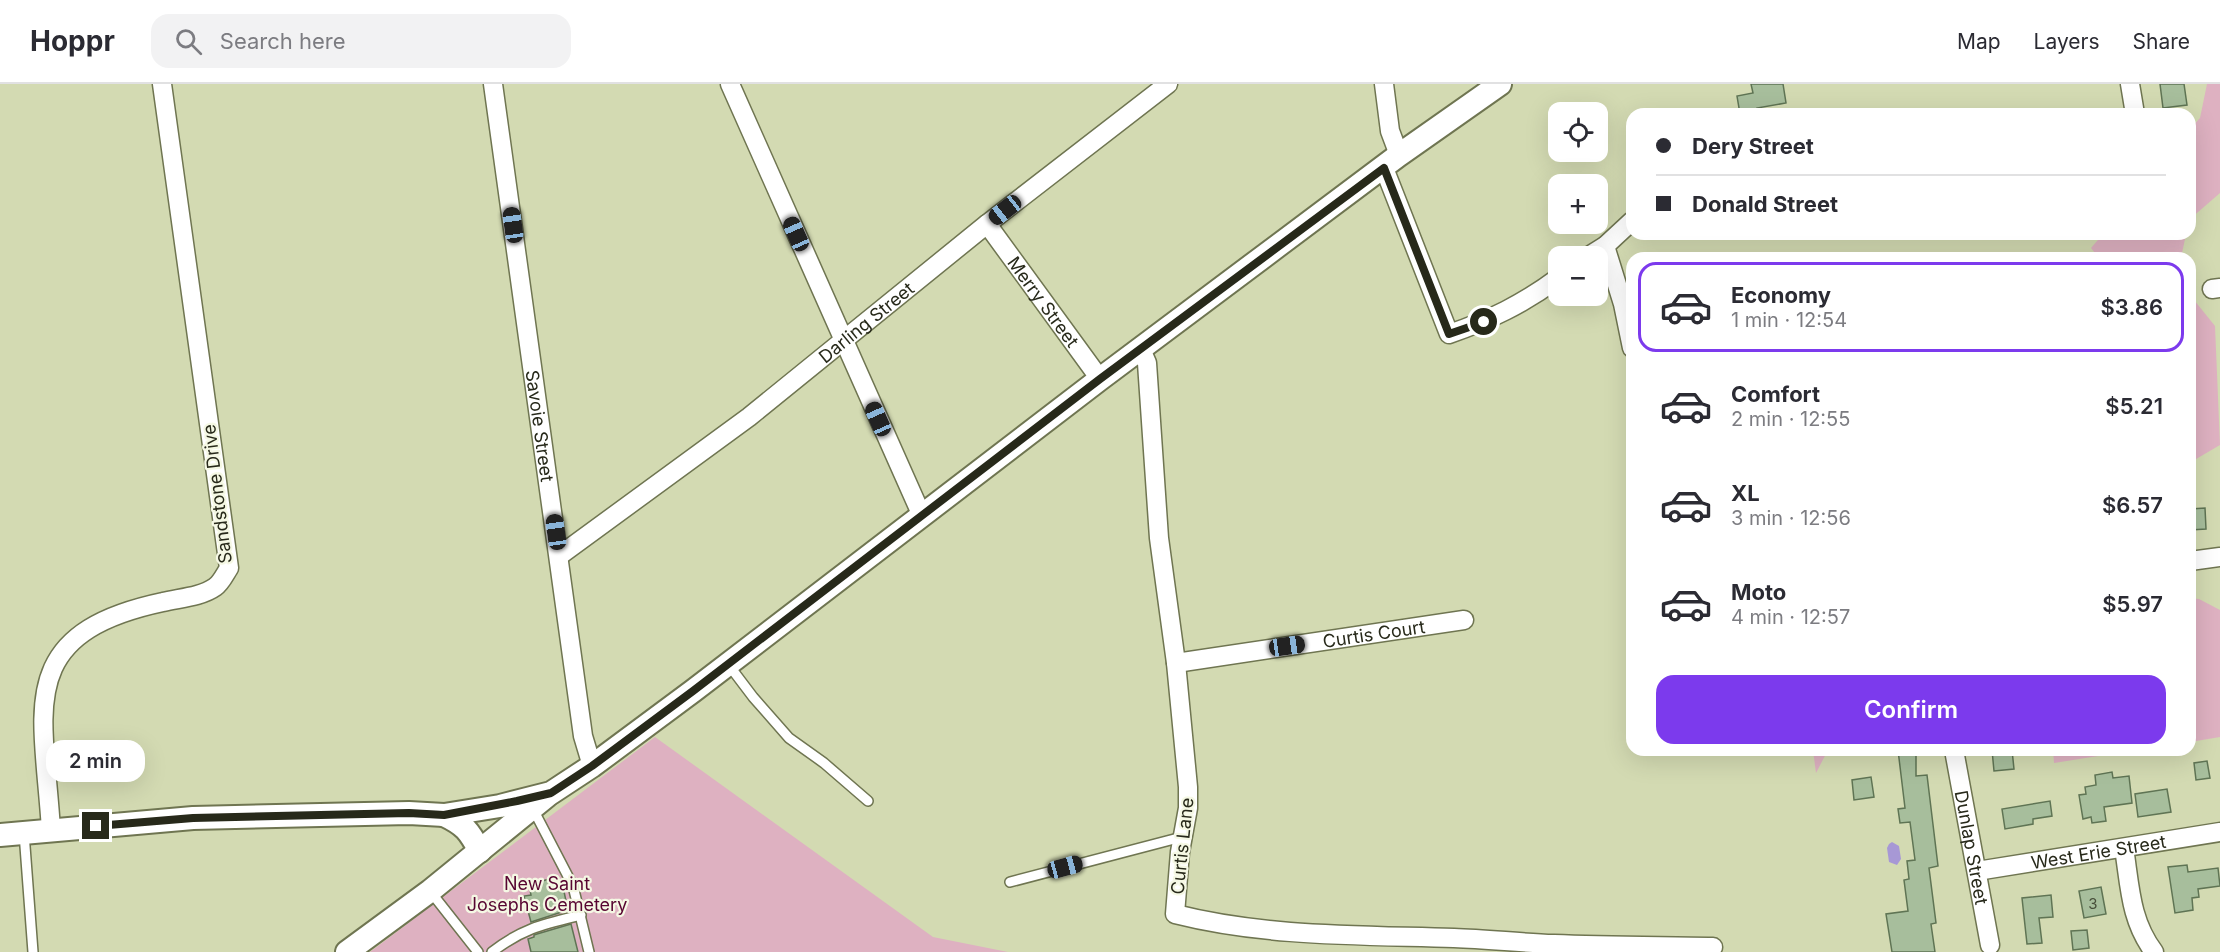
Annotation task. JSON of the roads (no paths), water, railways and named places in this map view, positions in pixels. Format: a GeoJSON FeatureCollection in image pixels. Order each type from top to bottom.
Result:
{"type":"FeatureCollection","features":[{"type":"Feature","properties":{"kind":"street","name":"Sandstone Drive"},"geometry":{"type":"LineString","coordinates":[[51,830],[43,745],[43,706],[45,688],[62,654],[89,628],[106,618],[200,594],[216,586],[229,568],[162,84]]}},
{"type":"Feature","properties":{"kind":"street","name":"Savoie Street"},"geometry":{"type":"LineString","coordinates":[[494,84],[583,736],[592,766]]}},
{"type":"Feature","properties":{"kind":"street"},"geometry":{"type":"LineString","coordinates":[[730,84],[922,516]]}},
{"type":"Feature","properties":{"kind":"street","name":"Darling Street"},"geometry":{"type":"LineString","coordinates":[[560,556],[749,417],[987,224],[1168,84]]}},
{"type":"Feature","properties":{"kind":"street"},"geometry":{"type":"LineString","coordinates":[[1384,84],[1392,161],[1449,334],[1504,313],[1548,286]]}},
{"type":"Feature","properties":{"kind":"street"},"geometry":{"type":"LineString","coordinates":[[347,952],[430,891],[551,793],[592,766],[729,664],[1100,379],[1392,161],[1500,84]]}},
{"type":"Feature","properties":{"kind":"street"},"geometry":{"type":"LineString","coordinates":[[2130,84],[2134,108]]}},
{"type":"Feature","properties":{"kind":"street","name":"Merry Street"},"geometry":{"type":"LineString","coordinates":[[987,224],[1100,379]]}},
{"type":"Feature","properties":{"kind":"street"},"geometry":{"type":"LineString","coordinates":[[1605,246],[1626,227]]}},
{"type":"Feature","properties":{"kind":"street"},"geometry":{"type":"LineString","coordinates":[[1608,256],[1626,319]]}},
{"type":"Feature","properties":{"kind":"street","name":"Curtis Lane"},"geometry":{"type":"LineString","coordinates":[[1141,349],[1147,363],[1159,538],[1176,663],[1188,787],[1188,808],[1182,837],[1175,914],[1214,924],[1273,932],[1456,938],[1554,944],[1713,947]]}},
{"type":"Feature","properties":{"kind":"street"},"geometry":{"type":"LineString","coordinates":[[2196,560],[2220,557]]}},
{"type":"Feature","properties":{"kind":"street","name":"Curtis Court"},"geometry":{"type":"LineString","coordinates":[[1176,663],[1464,620]]}},
{"type":"Feature","properties":{"kind":"street","name":"Dunlap Street"},"geometry":{"type":"LineString","coordinates":[[1955,756],[1990,945]]}},
{"type":"Feature","properties":{"kind":"street"},"geometry":{"type":"LineString","coordinates":[[0,836],[193,818],[365,814],[444,815],[500,806],[551,793]]}},
{"type":"Feature","properties":{"kind":"street"},"geometry":{"type":"LineString","coordinates":[[444,815],[461,823],[469,831],[480,851]]}},
{"type":"Feature","properties":{"kind":"street","name":"West Erie Street"},"geometry":{"type":"LineString","coordinates":[[1977,871],[2220,832]]}},
{"type":"Feature","properties":{"kind":"street"},"geometry":{"type":"LineString","coordinates":[[2124,848],[2134,910],[2141,935],[2154,952]]}},
{"type":"Feature","properties":{"kind":"lane"},"geometry":{"type":"LineString","coordinates":[[729,664],[753,697],[789,738],[824,762],[868,801]]}},
{"type":"Feature","properties":{"kind":"lane"},"geometry":{"type":"LineString","coordinates":[[533,809],[573,886],[589,952]]}},
{"type":"Feature","properties":{"kind":"lane"},"geometry":{"type":"LineString","coordinates":[[24,833],[33,952]]}},
{"type":"Feature","properties":{"kind":"lane"},"geometry":{"type":"LineString","coordinates":[[1010,882],[1182,837]]}},
{"type":"Feature","properties":{"kind":"lane"},"geometry":{"type":"LineString","coordinates":[[430,891],[478,952]]}},
{"type":"Feature","properties":{"kind":"lane"},"geometry":{"type":"LineString","coordinates":[[492,952],[511,937],[536,926],[581,915]]}},
{"type":"Feature","properties":{"kind":"park label","name":"New Saint Josephs Cemetery"},"geometry":{"type":"Point","coordinates":[547,893]}}]}
